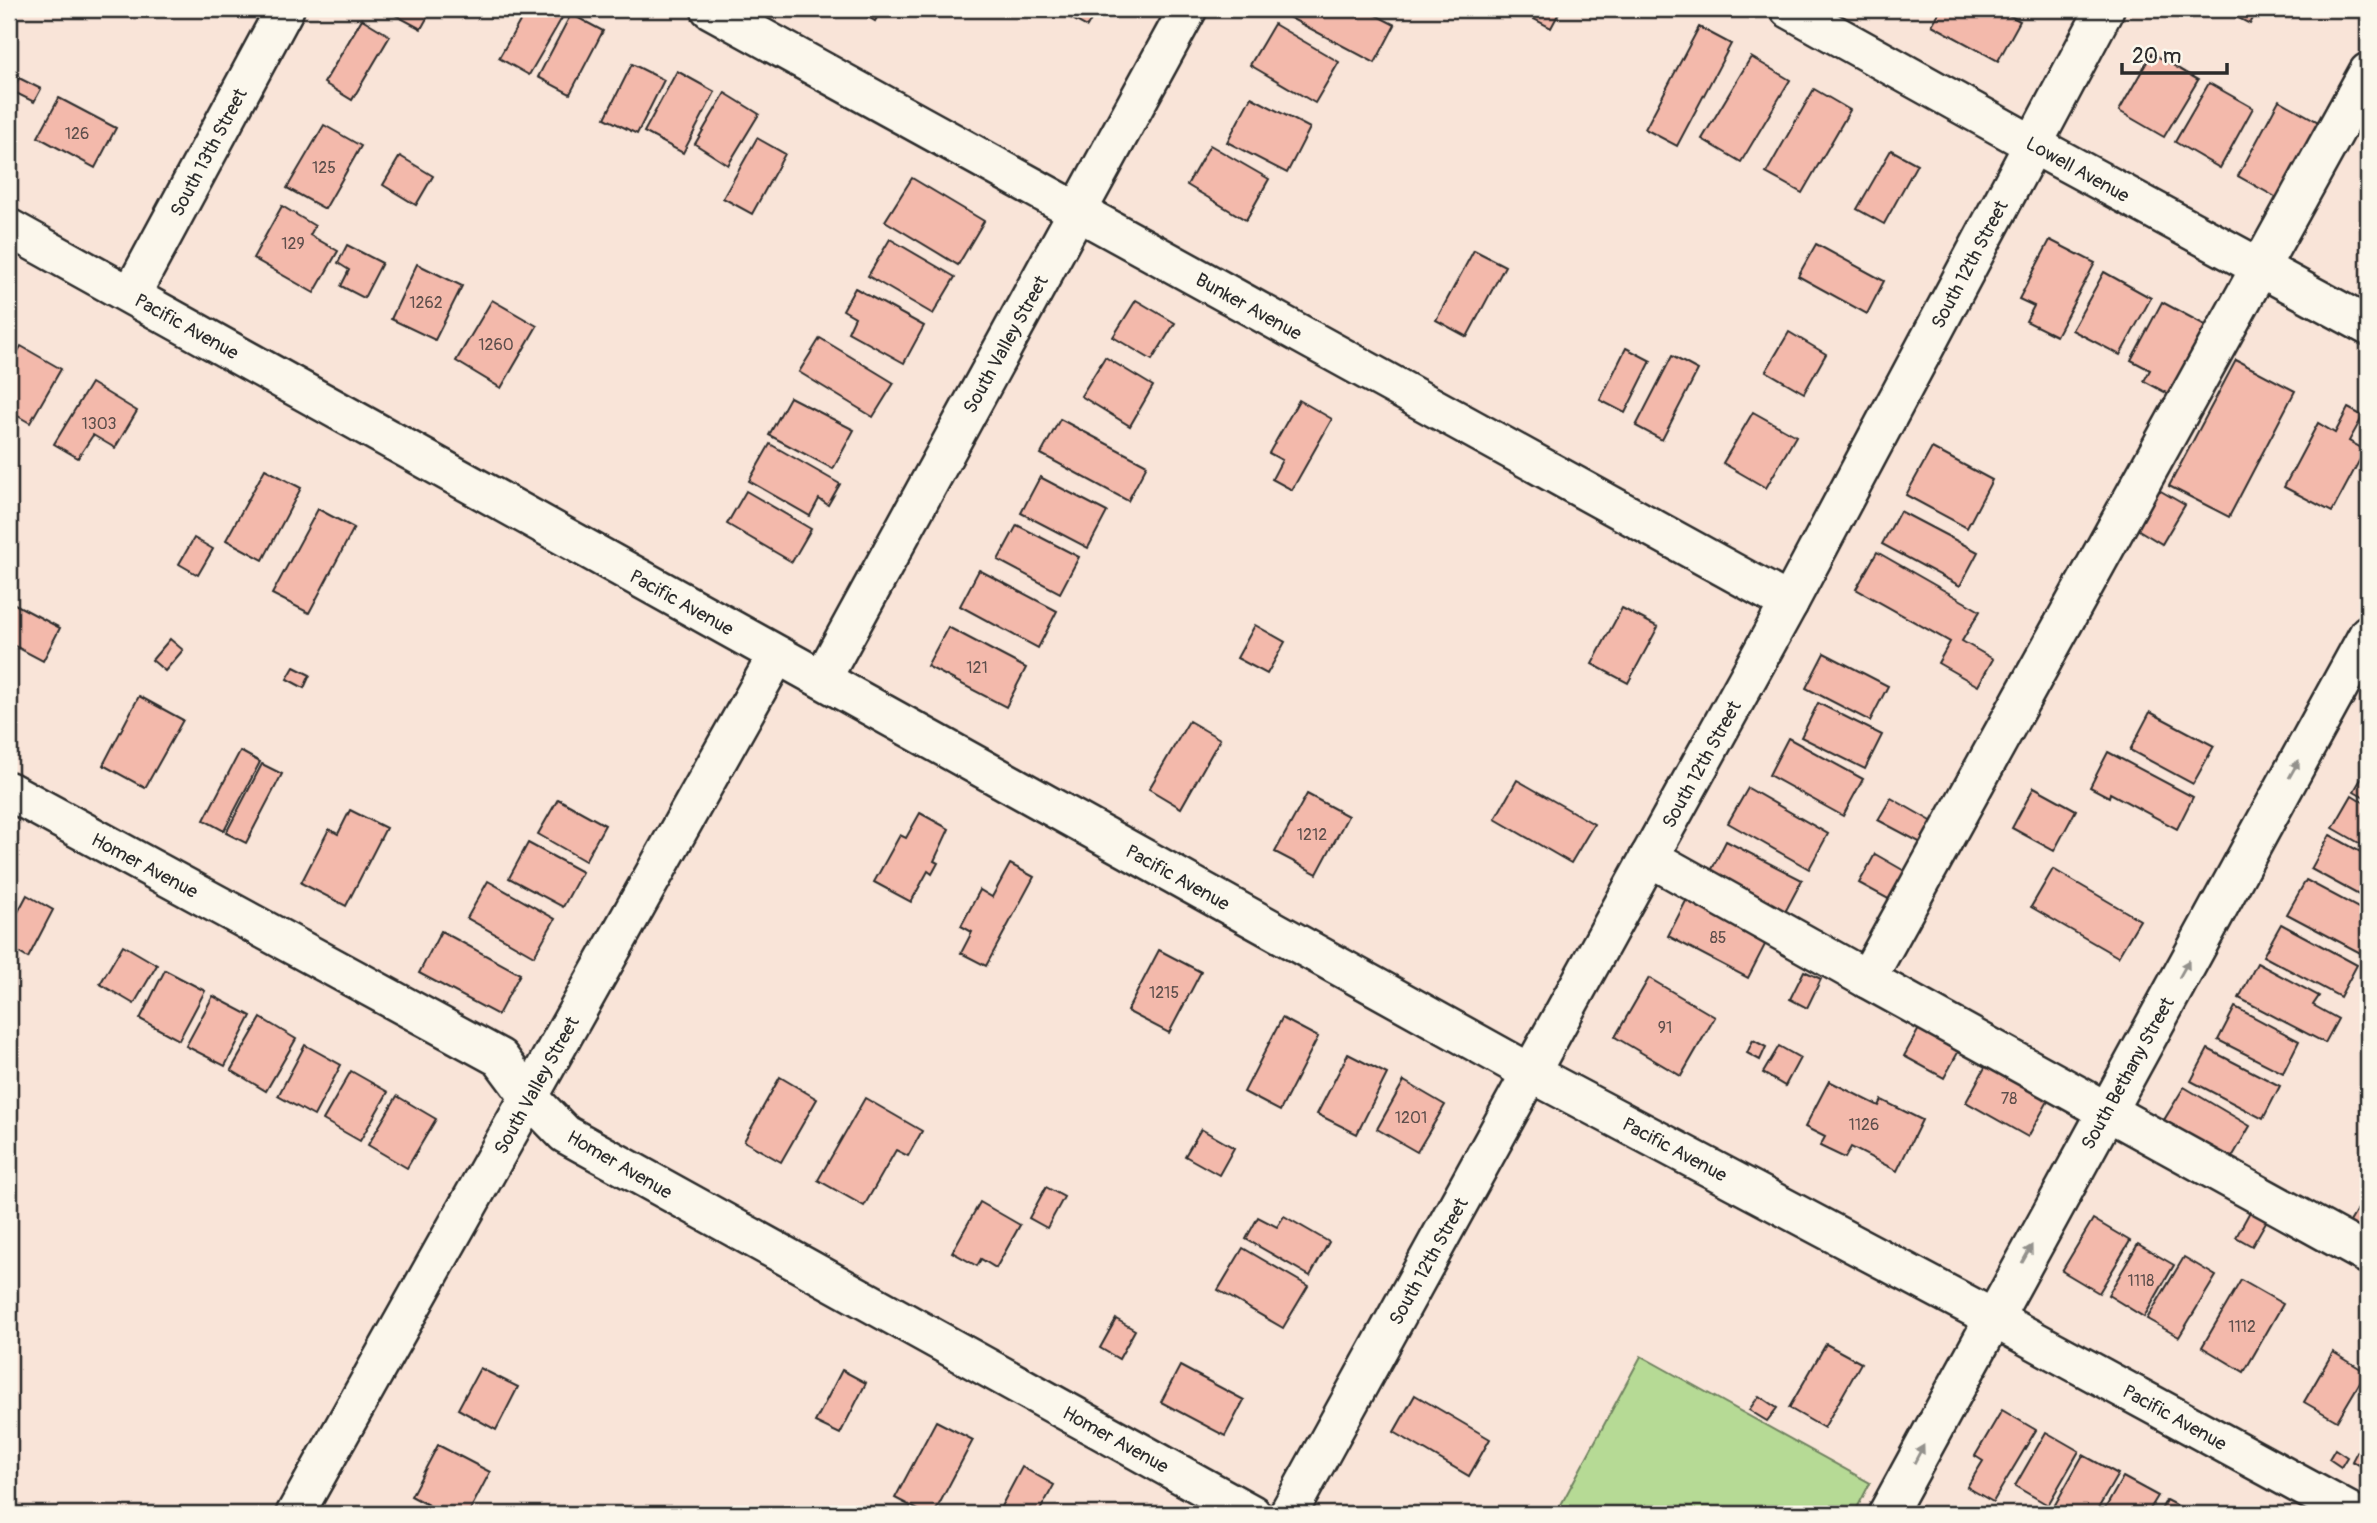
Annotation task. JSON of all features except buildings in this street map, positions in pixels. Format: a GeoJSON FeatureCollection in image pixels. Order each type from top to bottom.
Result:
{"type":"FeatureCollection","features":[{"type":"Feature","properties":{"kind":"street","name":"South 13th Street"},"geometry":{"type":"LineString","coordinates":[[131,295],[285,9]]}},
{"type":"Feature","properties":{"kind":"street","name":"Bunker Avenue"},"geometry":{"type":"LineString","coordinates":[[710,9],[1789,603]]}},
{"type":"Feature","properties":{"kind":"street","name":"South Valley Street"},"geometry":{"type":"LineString","coordinates":[[822,679],[1188,9]]}},
{"type":"Feature","properties":{"kind":"street","name":"Lowell Avenue"},"geometry":{"type":"LineString","coordinates":[[1789,9],[2368,327]]}},
{"type":"Feature","properties":{"kind":"street","name":"South 12th Street"},"geometry":{"type":"LineString","coordinates":[[1289,1514],[1789,603],[2105,9]]}},
{"type":"Feature","properties":{"kind":"street"},"geometry":{"type":"LineString","coordinates":[[1867,979],[2368,72]]}},
{"type":"Feature","properties":{"kind":"street","name":"Pacific Avenue"},"geometry":{"type":"LineString","coordinates":[[9,228],[1531,1073],[1993,1318],[2354,1514]]}},
{"type":"Feature","properties":{"kind":"street","name":"South Bethany Street"},"geometry":{"type":"LineString","coordinates":[[1887,1514],[2368,634]]}},
{"type":"Feature","properties":{"kind":"street","name":"South Valley Street"},"geometry":{"type":"LineString","coordinates":[[295,1514],[777,655]]}},
{"type":"Feature","properties":{"kind":"street","name":"Homer Avenue"},"geometry":{"type":"LineString","coordinates":[[9,791],[500,1058],[529,1097],[565,1134],[1252,1514]]}},
{"type":"Feature","properties":{"kind":"street"},"geometry":{"type":"LineString","coordinates":[[1649,857],[2368,1255]]}},
{"type":"Feature","properties":{"kind":"green space"},"geometry":{"type":"Polygon","coordinates":[[[1641,1356],[1870,1483],[1854,1514],[1556,1514],[1641,1356]]]}}]}
